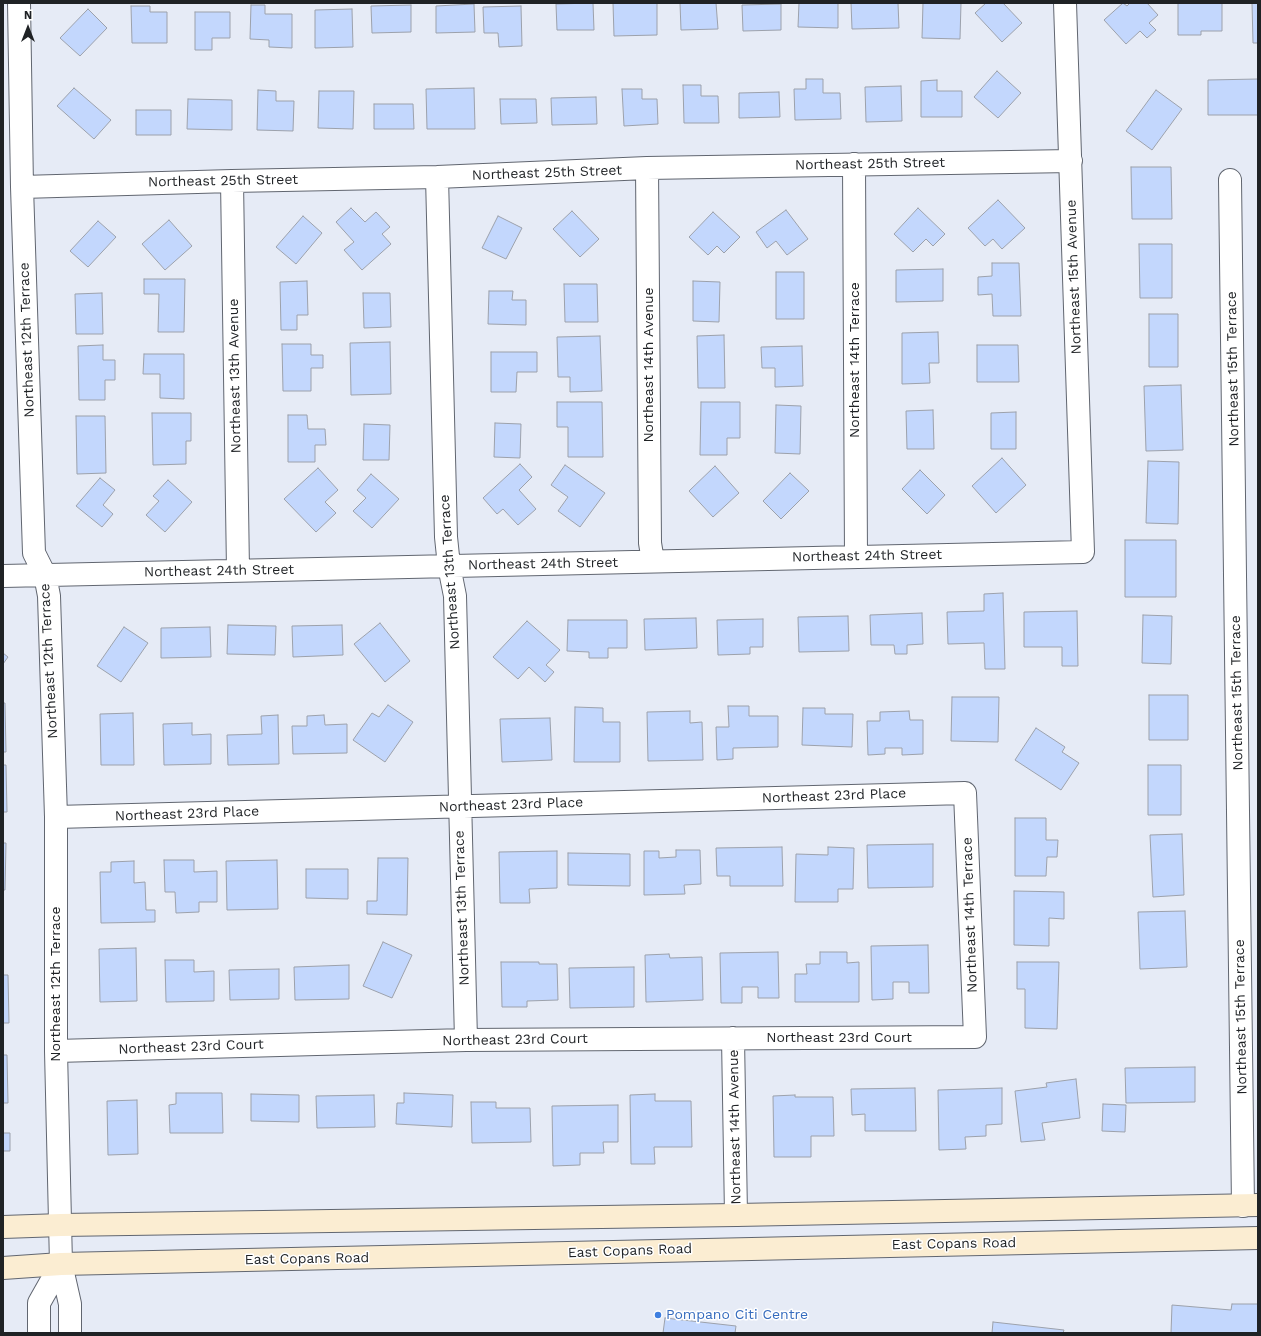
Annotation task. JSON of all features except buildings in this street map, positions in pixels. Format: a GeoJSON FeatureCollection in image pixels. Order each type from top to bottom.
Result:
{"type":"FeatureCollection","features":[{"type":"Feature","properties":{"kind":"main road"},"geometry":{"type":"LineString","coordinates":[[3,1227],[1250,1205]]}},
{"type":"Feature","properties":{"kind":"main road"},"geometry":{"type":"LineString","coordinates":[[750,1248],[756,1237],[769,1227],[796,1214]]}},
{"type":"Feature","properties":{"kind":"main road"},"geometry":{"type":"LineString","coordinates":[[690,1250],[717,1236],[730,1226],[736,1215]]}},
{"type":"Feature","properties":{"kind":"main road","name":"East Copans Road"},"geometry":{"type":"LineString","coordinates":[[3,1268],[61,1264],[1258,1238]]}},
{"type":"Feature","properties":{"kind":"street","name":"Northeast 12th Terrace"},"geometry":{"type":"LineString","coordinates":[[19,3],[22,187],[34,553],[45,575],[49,596],[56,818],[56,1051],[61,1264],[70,1304],[70,1333]]}},
{"type":"Feature","properties":{"kind":"street","name":"Northeast 15th Avenue"},"geometry":{"type":"LineString","coordinates":[[1065,3],[1083,552]]}},
{"type":"Feature","properties":{"kind":"street","name":"Northeast 25th Street"},"geometry":{"type":"LineString","coordinates":[[22,187],[437,177],[647,168],[1071,161]]}},
{"type":"Feature","properties":{"kind":"street","name":"Northeast 14th Terrace"},"geometry":{"type":"LineString","coordinates":[[854,164],[856,556]]}},
{"type":"Feature","properties":{"kind":"street","name":"Northeast 14th Avenue"},"geometry":{"type":"LineString","coordinates":[[647,168],[650,543],[653,561]]}},
{"type":"Feature","properties":{"kind":"street","name":"Northeast 13th Terrace"},"geometry":{"type":"LineString","coordinates":[[437,177],[446,538],[449,566],[455,596],[466,1040]]}},
{"type":"Feature","properties":{"kind":"street","name":"Northeast 15th Terrace"},"geometry":{"type":"LineString","coordinates":[[1230,180],[1250,1205]]}},
{"type":"Feature","properties":{"kind":"street","name":"Northeast 13th Avenue"},"geometry":{"type":"LineString","coordinates":[[232,181],[238,570]]}},
{"type":"Feature","properties":{"kind":"street","name":"Northeast 24th Street"},"geometry":{"type":"LineString","coordinates":[[3,576],[1083,552]]}},
{"type":"Feature","properties":{"kind":"street","name":"Northeast 14th Terrace"},"geometry":{"type":"LineString","coordinates":[[965,793],[975,1037]]}},
{"type":"Feature","properties":{"kind":"street","name":"Northeast 23rd Place"},"geometry":{"type":"LineString","coordinates":[[56,818],[965,793]]}},
{"type":"Feature","properties":{"kind":"street","name":"Northeast 23rd Court"},"geometry":{"type":"LineString","coordinates":[[56,1051],[466,1040],[975,1037]]}},
{"type":"Feature","properties":{"kind":"street","name":"Northeast 14th Avenue"},"geometry":{"type":"LineString","coordinates":[[733,1038],[736,1215]]}},
{"type":"Feature","properties":{"kind":"street"},"geometry":{"type":"LineString","coordinates":[[39,1333],[39,1303],[61,1264]]}},
{"type":"Feature","properties":{"kind":"place","name":"Pompano Citi Centre"},"geometry":{"type":"Point","coordinates":[658,1315]}}]}
